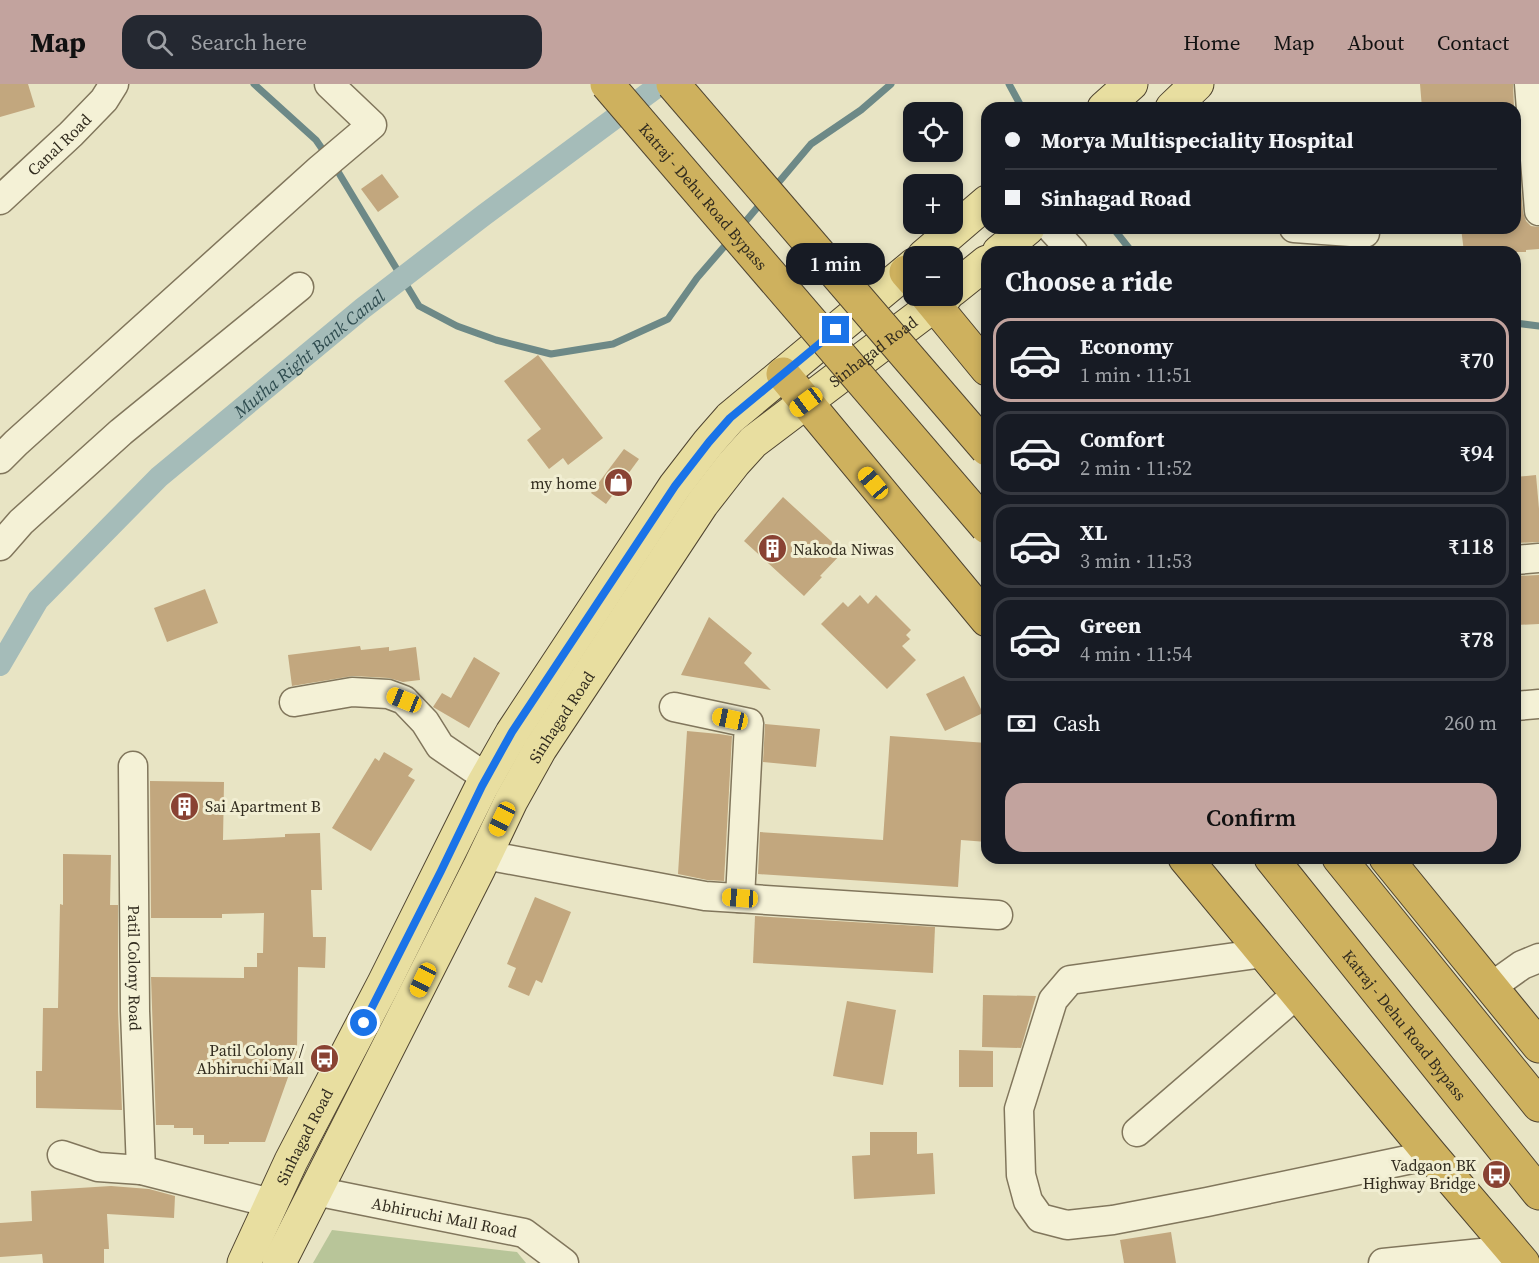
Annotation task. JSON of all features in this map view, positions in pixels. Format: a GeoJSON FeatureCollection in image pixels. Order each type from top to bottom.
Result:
{"type":"FeatureCollection","features":[{"type":"Feature","properties":{"kind":"highway","name":"Katraj - Dehu Road Bypass"},"geometry":{"type":"LineString","coordinates":[[607,84],[981,520]]}},
{"type":"Feature","properties":{"kind":"highway"},"geometry":{"type":"LineString","coordinates":[[673,84],[981,441]]}},
{"type":"Feature","properties":{"kind":"highway"},"geometry":{"type":"LineString","coordinates":[[944,306],[981,360]]}},
{"type":"Feature","properties":{"kind":"highway"},"geometry":{"type":"LineString","coordinates":[[783,374],[981,613]]}},
{"type":"Feature","properties":{"kind":"highway"},"geometry":{"type":"LineString","coordinates":[[1190,864],[1517,1256]]}},
{"type":"Feature","properties":{"kind":"highway","name":"Katraj - Dehu Road Bypass"},"geometry":{"type":"LineString","coordinates":[[1276,864],[1539,1193]]}},
{"type":"Feature","properties":{"kind":"highway"},"geometry":{"type":"LineString","coordinates":[[1344,864],[1539,1105]]}},
{"type":"Feature","properties":{"kind":"highway"},"geometry":{"type":"LineString","coordinates":[[1391,864],[1539,1046]]}},
{"type":"Feature","properties":{"kind":"main road"},"geometry":{"type":"LineString","coordinates":[[1111,102],[1131,84]]}},
{"type":"Feature","properties":{"kind":"main road"},"geometry":{"type":"LineString","coordinates":[[1178,102],[1197,84]]}},
{"type":"Feature","properties":{"kind":"main road","name":"Sinhagad Road"},"geometry":{"type":"LineString","coordinates":[[954,246],[981,210]]}},
{"type":"Feature","properties":{"kind":"main road"},"geometry":{"type":"LineString","coordinates":[[1006,246],[1021,234]]}},
{"type":"Feature","properties":{"kind":"main road","name":"Sinhagad Road"},"geometry":{"type":"LineString","coordinates":[[963,270],[981,264]]}},
{"type":"Feature","properties":{"kind":"main road","name":"Sinhagad Road"},"geometry":{"type":"LineString","coordinates":[[244,1263],[291,1161],[512,732],[675,486],[730,418],[783,374],[903,297]]}},
{"type":"Feature","properties":{"kind":"main road","name":"Sinhagad Road"},"geometry":{"type":"LineString","coordinates":[[279,1263],[511,801],[540,749],[702,504],[734,462],[753,442],[806,402],[903,306]]}},
{"type":"Feature","properties":{"kind":"street","name":"Canal Road"},"geometry":{"type":"LineString","coordinates":[[6,186],[71,134],[104,100],[114,84]]}},
{"type":"Feature","properties":{"kind":"street"},"geometry":{"type":"LineString","coordinates":[[0,459],[320,169],[372,125],[329,84]]}},
{"type":"Feature","properties":{"kind":"street"},"geometry":{"type":"LineString","coordinates":[[1528,84],[1539,211]]}},
{"type":"Feature","properties":{"kind":"street"},"geometry":{"type":"LineString","coordinates":[[1056,234],[1067,246]]}},
{"type":"Feature","properties":{"kind":"street"},"geometry":{"type":"LineString","coordinates":[[0,546],[21,522],[121,432],[299,287]]}},
{"type":"Feature","properties":{"kind":"street"},"geometry":{"type":"LineString","coordinates":[[1521,560],[1539,558]]}},
{"type":"Feature","properties":{"kind":"street"},"geometry":{"type":"LineString","coordinates":[[294,702],[352,692],[388,694],[404,700],[425,722],[440,746],[487,778]]}},
{"type":"Feature","properties":{"kind":"street"},"geometry":{"type":"LineString","coordinates":[[1521,706],[1539,704]]}},
{"type":"Feature","properties":{"kind":"street"},"geometry":{"type":"LineString","coordinates":[[674,707],[749,723],[740,898]]}},
{"type":"Feature","properties":{"kind":"street","name":"Patil Colony Road"},"geometry":{"type":"LineString","coordinates":[[133,766],[135,1011],[141,1170]]}},
{"type":"Feature","properties":{"kind":"street"},"geometry":{"type":"LineString","coordinates":[[485,855],[705,896],[998,915]]}},
{"type":"Feature","properties":{"kind":"street"},"geometry":{"type":"LineString","coordinates":[[1264,953],[1070,980],[1053,1000],[1019,1109],[1021,1175],[1028,1201],[1040,1218],[1066,1225],[1113,1220],[1431,1155]]}},
{"type":"Feature","properties":{"kind":"street"},"geometry":{"type":"LineString","coordinates":[[1491,987],[1522,965],[1539,958]]}},
{"type":"Feature","properties":{"kind":"street"},"geometry":{"type":"LineString","coordinates":[[1137,1132],[1297,994]]}},
{"type":"Feature","properties":{"kind":"street"},"geometry":{"type":"LineString","coordinates":[[62,1155],[98,1167],[141,1170],[271,1203]]}},
{"type":"Feature","properties":{"kind":"street","name":"Abhiruchi Mall Road"},"geometry":{"type":"LineString","coordinates":[[315,1191],[524,1233],[564,1263]]}},
{"type":"Feature","properties":{"kind":"street"},"geometry":{"type":"LineString","coordinates":[[1383,1263],[1517,1256]]}},
{"type":"Feature","properties":{"kind":"green space"},"geometry":{"type":"Polygon","coordinates":[[[332,1230],[517,1252],[526,1263],[313,1263],[332,1230]]]}},
{"type":"Feature","properties":{"kind":"building"},"geometry":{"type":"Polygon","coordinates":[[[0,84],[28,84],[35,107],[0,117],[0,84]]]}},
{"type":"Feature","properties":{"kind":"building"},"geometry":{"type":"Polygon","coordinates":[[[1420,84],[1513,84],[1514,102],[1422,102],[1420,84]]]}},
{"type":"Feature","properties":{"kind":"building"},"geometry":{"type":"Polygon","coordinates":[[[382,174],[399,197],[378,212],[361,189],[382,174]]]}},
{"type":"Feature","properties":{"kind":"building"},"geometry":{"type":"Polygon","coordinates":[[[1521,189],[1526,221],[1531,226],[1539,227],[1539,249],[1521,252],[1521,246],[1463,246],[1462,234],[1521,234],[1521,189]]]}},
{"type":"Feature","properties":{"kind":"building"},"geometry":{"type":"Polygon","coordinates":[[[538,355],[603,438],[568,465],[563,458],[549,469],[527,440],[541,429],[504,381],[538,355]]]}},
{"type":"Feature","properties":{"kind":"building"},"geometry":{"type":"Polygon","coordinates":[[[624,449],[639,459],[606,504],[591,493],[624,449]]]}},
{"type":"Feature","properties":{"kind":"building"},"geometry":{"type":"Polygon","coordinates":[[[1536,475],[1539,542],[1521,543],[1521,476],[1536,475]]]}},
{"type":"Feature","properties":{"kind":"building","name":"Nakoda Niwas"},"geometry":{"type":"Polygon","coordinates":[[[783,497],[843,552],[804,596],[744,541],[783,497]]]}},
{"type":"Feature","properties":{"kind":"building"},"geometry":{"type":"Polygon","coordinates":[[[1539,575],[1539,624],[1521,625],[1521,576],[1539,575]]]}},
{"type":"Feature","properties":{"kind":"building"},"geometry":{"type":"Polygon","coordinates":[[[205,589],[218,623],[167,642],[154,608],[205,589]]]}},
{"type":"Feature","properties":{"kind":"building"},"geometry":{"type":"Polygon","coordinates":[[[860,595],[868,604],[876,595],[911,630],[906,635],[910,639],[902,646],[916,660],[887,689],[821,624],[843,602],[848,607],[860,595]]]}},
{"type":"Feature","properties":{"kind":"building"},"geometry":{"type":"Polygon","coordinates":[[[709,617],[752,653],[744,663],[771,690],[681,675],[709,617]]]}},
{"type":"Feature","properties":{"kind":"building"},"geometry":{"type":"Polygon","coordinates":[[[360,646],[361,650],[389,647],[389,651],[416,647],[420,680],[403,682],[389,678],[353,676],[292,686],[288,655],[360,646]]]}},
{"type":"Feature","properties":{"kind":"building"},"geometry":{"type":"Polygon","coordinates":[[[474,657],[500,673],[469,728],[433,707],[442,693],[451,698],[474,657]]]}},
{"type":"Feature","properties":{"kind":"building"},"geometry":{"type":"Polygon","coordinates":[[[964,676],[981,709],[981,714],[945,731],[926,694],[964,676]]]}},
{"type":"Feature","properties":{"kind":"building"},"geometry":{"type":"Polygon","coordinates":[[[765,724],[820,729],[816,767],[763,762],[765,724]]]}},
{"type":"Feature","properties":{"kind":"building"},"geometry":{"type":"Polygon","coordinates":[[[687,731],[732,736],[724,881],[678,874],[687,731]]]}},
{"type":"Feature","properties":{"kind":"building"},"geometry":{"type":"Polygon","coordinates":[[[890,736],[981,743],[981,842],[961,840],[958,887],[758,874],[760,832],[883,840],[890,736]]]}},
{"type":"Feature","properties":{"kind":"building"},"geometry":{"type":"Polygon","coordinates":[[[384,752],[413,769],[408,776],[415,780],[371,851],[332,828],[375,758],[379,761],[384,752]]]}},
{"type":"Feature","properties":{"kind":"building"},"geometry":{"type":"Polygon","coordinates":[[[150,781],[224,782],[223,840],[320,833],[322,890],[311,890],[313,937],[326,937],[325,968],[298,967],[297,1052],[265,1142],[204,1144],[204,1135],[193,1135],[193,1128],[156,1125],[151,977],[244,978],[244,967],[257,967],[257,953],[263,953],[264,913],[222,914],[222,918],[151,918],[150,781]]]}},
{"type":"Feature","properties":{"kind":"building"},"geometry":{"type":"Polygon","coordinates":[[[63,854],[111,855],[110,905],[118,905],[118,1011],[122,1110],[36,1108],[36,1071],[42,1071],[43,1008],[58,1008],[63,854]]]}},
{"type":"Feature","properties":{"kind":"building"},"geometry":{"type":"Polygon","coordinates":[[[535,897],[571,912],[542,983],[536,980],[529,996],[508,987],[516,968],[507,964],[535,897]]]}},
{"type":"Feature","properties":{"kind":"building"},"geometry":{"type":"Polygon","coordinates":[[[755,916],[935,927],[933,973],[753,963],[755,916]]]}},
{"type":"Feature","properties":{"kind":"building"},"geometry":{"type":"Polygon","coordinates":[[[983,995],[1036,996],[1021,1048],[982,1047],[983,995]]]}},
{"type":"Feature","properties":{"kind":"building"},"geometry":{"type":"Polygon","coordinates":[[[847,1001],[896,1010],[883,1085],[833,1076],[847,1001]]]}},
{"type":"Feature","properties":{"kind":"building"},"geometry":{"type":"Polygon","coordinates":[[[959,1050],[993,1051],[993,1087],[959,1087],[959,1050]]]}},
{"type":"Feature","properties":{"kind":"building"},"geometry":{"type":"Polygon","coordinates":[[[870,1132],[917,1132],[917,1154],[933,1153],[935,1194],[854,1199],[852,1156],[870,1155],[870,1132]]]}},
{"type":"Feature","properties":{"kind":"building"},"geometry":{"type":"Polygon","coordinates":[[[111,1186],[149,1189],[175,1196],[174,1218],[107,1214],[109,1249],[104,1249],[104,1263],[43,1263],[42,1254],[0,1257],[0,1223],[32,1221],[31,1191],[111,1186]]]}},
{"type":"Feature","properties":{"kind":"building"},"geometry":{"type":"Polygon","coordinates":[[[1171,1232],[1176,1263],[1124,1263],[1120,1240],[1171,1232]]]}},
{"type":"Feature","properties":{"kind":"waterway"},"geometry":{"type":"LineString","coordinates":[[254,84],[316,140],[327,156]]}},
{"type":"Feature","properties":{"kind":"waterway","name":"Mutha Right Bank Canal"},"geometry":{"type":"LineString","coordinates":[[0,665],[38,600],[159,477],[363,308],[661,84]]}},
{"type":"Feature","properties":{"kind":"waterway"},"geometry":{"type":"LineString","coordinates":[[773,189],[811,144],[861,110],[891,84]]}},
{"type":"Feature","properties":{"kind":"waterway"},"geometry":{"type":"LineString","coordinates":[[1009,84],[1019,102]]}},
{"type":"Feature","properties":{"kind":"waterway"},"geometry":{"type":"LineString","coordinates":[[334,165],[419,306],[457,326],[496,340],[551,354],[613,344],[668,319],[697,278],[729,241]]}},
{"type":"Feature","properties":{"kind":"waterway"},"geometry":{"type":"LineString","coordinates":[[740,228],[762,202]]}},
{"type":"Feature","properties":{"kind":"waterway"},"geometry":{"type":"LineString","coordinates":[[1118,234],[1127,246]]}},
{"type":"Feature","properties":{"kind":"waterway"},"geometry":{"type":"LineString","coordinates":[[1521,324],[1539,326]]}},
{"type":"Feature","properties":{"kind":"place","name":"my home"},"geometry":{"type":"Point","coordinates":[618,483]}},
{"type":"Feature","properties":{"kind":"place","name":"Nakoda Niwas"},"geometry":{"type":"Point","coordinates":[772,549]}},
{"type":"Feature","properties":{"kind":"place","name":"Sai Apartment B"},"geometry":{"type":"Point","coordinates":[184,806]}},
{"type":"Feature","properties":{"kind":"place","name":"Patil Colony / Abhiruchi Mall"},"geometry":{"type":"Point","coordinates":[325,1059]}},
{"type":"Feature","properties":{"kind":"place","name":"Vadgaon BK Highway Bridge"},"geometry":{"type":"Point","coordinates":[1497,1174]}},
{"type":"Feature","properties":{"kind":"route"},"geometry":{"type":"LineString","coordinates":[[364,1023],[482,786],[512,732],[675,486],[730,418],[836,330]]}}]}
